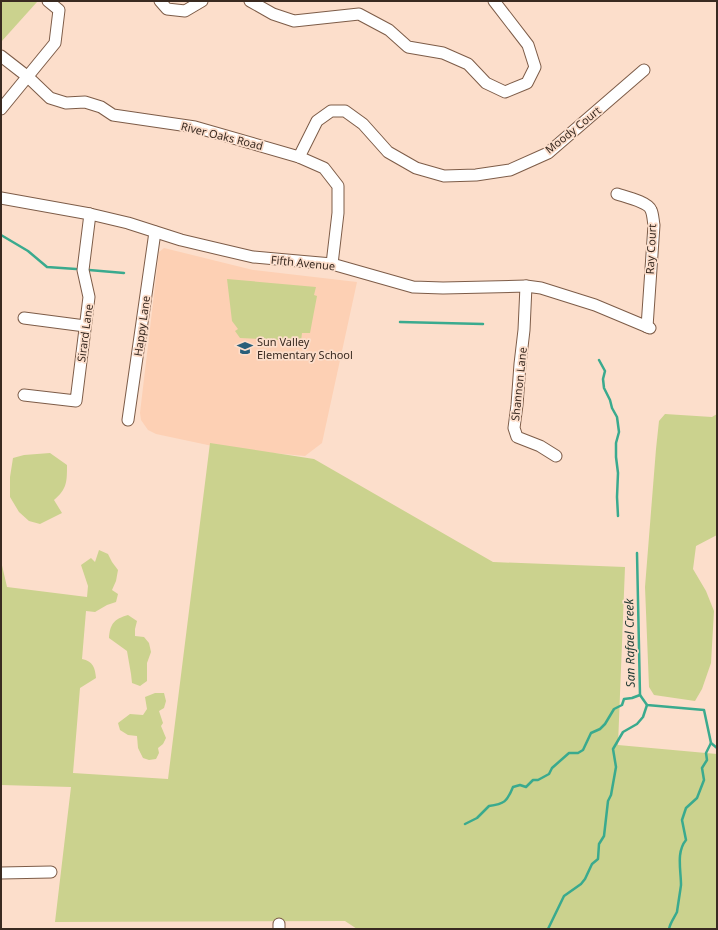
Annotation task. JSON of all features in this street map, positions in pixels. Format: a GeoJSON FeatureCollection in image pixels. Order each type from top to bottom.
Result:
{"type":"FeatureCollection","features":[{"type":"Feature","properties":{"kind":"street"},"geometry":{"type":"LineString","coordinates":[[1,109],[55,43],[59,10],[48,1]]}},
{"type":"Feature","properties":{"kind":"street"},"geometry":{"type":"LineString","coordinates":[[160,1],[166,9],[185,11],[202,1]]}},
{"type":"Feature","properties":{"kind":"street"},"geometry":{"type":"LineString","coordinates":[[250,1],[273,14],[294,21],[359,14],[389,30],[408,47],[443,53],[468,64],[486,83],[505,92],[527,83],[535,67],[528,45],[494,1]]}},
{"type":"Feature","properties":{"kind":"street","name":"River Oaks Road"},"geometry":{"type":"LineString","coordinates":[[1,56],[28,77],[50,98],[66,103],[85,102],[101,107],[113,115],[195,128],[299,158],[324,168],[338,186],[338,214],[332,264]]}},
{"type":"Feature","properties":{"kind":"street","name":"Moody Court"},"geometry":{"type":"LineString","coordinates":[[299,158],[317,121],[331,111],[345,111],[363,124],[388,152],[416,168],[444,176],[476,175],[510,170],[548,152],[644,70]]}},
{"type":"Feature","properties":{"kind":"street","name":"Ray Court"},"geometry":{"type":"LineString","coordinates":[[617,194],[645,204],[652,212],[654,225],[648,328]]}},
{"type":"Feature","properties":{"kind":"street","name":"Fifth Avenue"},"geometry":{"type":"LineString","coordinates":[[1,198],[90,214],[128,223],[181,240],[253,258],[332,264],[414,287],[443,288],[526,286],[541,288],[596,305],[648,328]]}},
{"type":"Feature","properties":{"kind":"street","name":"Sirard Lane"},"geometry":{"type":"LineString","coordinates":[[24,395],[76,401],[89,297],[83,264],[90,214]]}},
{"type":"Feature","properties":{"kind":"street","name":"Happy Lane"},"geometry":{"type":"LineString","coordinates":[[128,420],[155,232]]}},
{"type":"Feature","properties":{"kind":"street","name":"Shannon Lane"},"geometry":{"type":"LineString","coordinates":[[526,286],[518,405],[514,428],[518,437],[540,446],[556,456]]}},
{"type":"Feature","properties":{"kind":"street"},"geometry":{"type":"LineString","coordinates":[[24,318],[85,326]]}},
{"type":"Feature","properties":{"kind":"street"},"geometry":{"type":"LineString","coordinates":[[1,873],[50,872]]}},
{"type":"Feature","properties":{"kind":"shaded area","name":"Sun Valley Elementary School"},"geometry":{"type":"Polygon","coordinates":[[[164,248],[253,270],[357,282],[322,443],[305,456],[261,452],[260,456],[156,434],[148,430],[141,420],[140,413],[159,252],[164,248]]]}},
{"type":"Feature","properties":{"kind":"green space"},"geometry":{"type":"Polygon","coordinates":[[[1,1],[37,2],[1,42],[1,1]]]}},
{"type":"Feature","properties":{"kind":"green space"},"geometry":{"type":"Polygon","coordinates":[[[227,279],[316,287],[314,295],[317,296],[310,333],[302,333],[301,341],[240,338],[235,331],[238,329],[232,321],[227,279]]]}},
{"type":"Feature","properties":{"kind":"green space"},"geometry":{"type":"Polygon","coordinates":[[[665,414],[712,417],[717,414],[717,535],[696,546],[693,569],[706,591],[714,611],[711,663],[702,689],[695,701],[654,695],[649,687],[645,587],[659,421],[665,414]]]}},
{"type":"Feature","properties":{"kind":"green space"},"geometry":{"type":"Polygon","coordinates":[[[210,443],[314,459],[493,562],[625,567],[618,745],[717,754],[717,929],[357,929],[345,921],[55,922],[71,787],[1,785],[1,561],[7,587],[87,597],[88,586],[81,565],[91,558],[95,562],[99,550],[108,554],[118,570],[116,581],[112,590],[118,594],[116,602],[95,612],[86,611],[82,659],[91,663],[95,671],[96,678],[80,688],[73,773],[168,779],[210,443]]]}},
{"type":"Feature","properties":{"kind":"green space"},"geometry":{"type":"Polygon","coordinates":[[[50,453],[67,465],[67,476],[64,489],[54,500],[62,513],[40,524],[29,521],[19,512],[10,497],[10,477],[13,458],[24,455],[50,453]]]}},
{"type":"Feature","properties":{"kind":"green space"},"geometry":{"type":"Polygon","coordinates":[[[128,615],[137,621],[135,636],[144,637],[149,643],[151,652],[147,663],[147,681],[140,686],[132,683],[127,651],[109,638],[110,629],[116,620],[128,615]]]}},
{"type":"Feature","properties":{"kind":"green space"},"geometry":{"type":"Polygon","coordinates":[[[155,693],[164,693],[166,701],[164,708],[159,711],[163,723],[161,726],[166,738],[163,744],[158,748],[159,753],[156,759],[149,760],[143,758],[138,748],[137,736],[128,735],[120,730],[118,723],[130,714],[143,715],[147,709],[145,697],[155,693]]]}},
{"type":"Feature","properties":{"kind":"waterway","name":"San Rafael Creek"},"geometry":{"type":"LineString","coordinates":[[1,235],[28,251],[47,267],[76,269]]}},
{"type":"Feature","properties":{"kind":"waterway","name":"San Rafael Creek"},"geometry":{"type":"LineString","coordinates":[[89,270],[124,273]]}},
{"type":"Feature","properties":{"kind":"waterway","name":"San Rafael Creek"},"geometry":{"type":"LineString","coordinates":[[400,322],[483,324]]}},
{"type":"Feature","properties":{"kind":"waterway","name":"San Rafael Creek"},"geometry":{"type":"LineString","coordinates":[[599,360],[605,371],[603,379],[604,388],[617,417],[619,432],[616,443],[618,516]]}},
{"type":"Feature","properties":{"kind":"waterway","name":"San Rafael Creek"},"geometry":{"type":"LineString","coordinates":[[637,553],[640,695],[647,705],[704,710],[711,743],[717,748]]}},
{"type":"Feature","properties":{"kind":"waterway"},"geometry":{"type":"LineString","coordinates":[[465,824],[477,818],[489,806],[502,803],[507,799],[513,787],[520,785],[526,787],[533,780],[538,780],[549,774],[552,768],[569,753],[578,753],[583,750],[591,733],[600,729],[605,724],[614,709],[622,705],[624,699],[640,695]]}},
{"type":"Feature","properties":{"kind":"waterway"},"geometry":{"type":"LineString","coordinates":[[548,929],[564,896],[581,884],[592,864],[598,859],[599,844],[604,836],[608,801],[611,795],[616,767],[613,749],[623,732],[637,724],[643,717],[647,705]]}},
{"type":"Feature","properties":{"kind":"waterway"},"geometry":{"type":"LineString","coordinates":[[669,929],[677,912],[681,885],[680,856],[686,840],[682,820],[686,808],[697,798],[704,780],[702,768],[707,760],[706,753],[711,743]]}},
{"type":"Feature","properties":{"kind":"place","name":"Sun Valley Elementary School"},"geometry":{"type":"Point","coordinates":[245,348]}}]}
